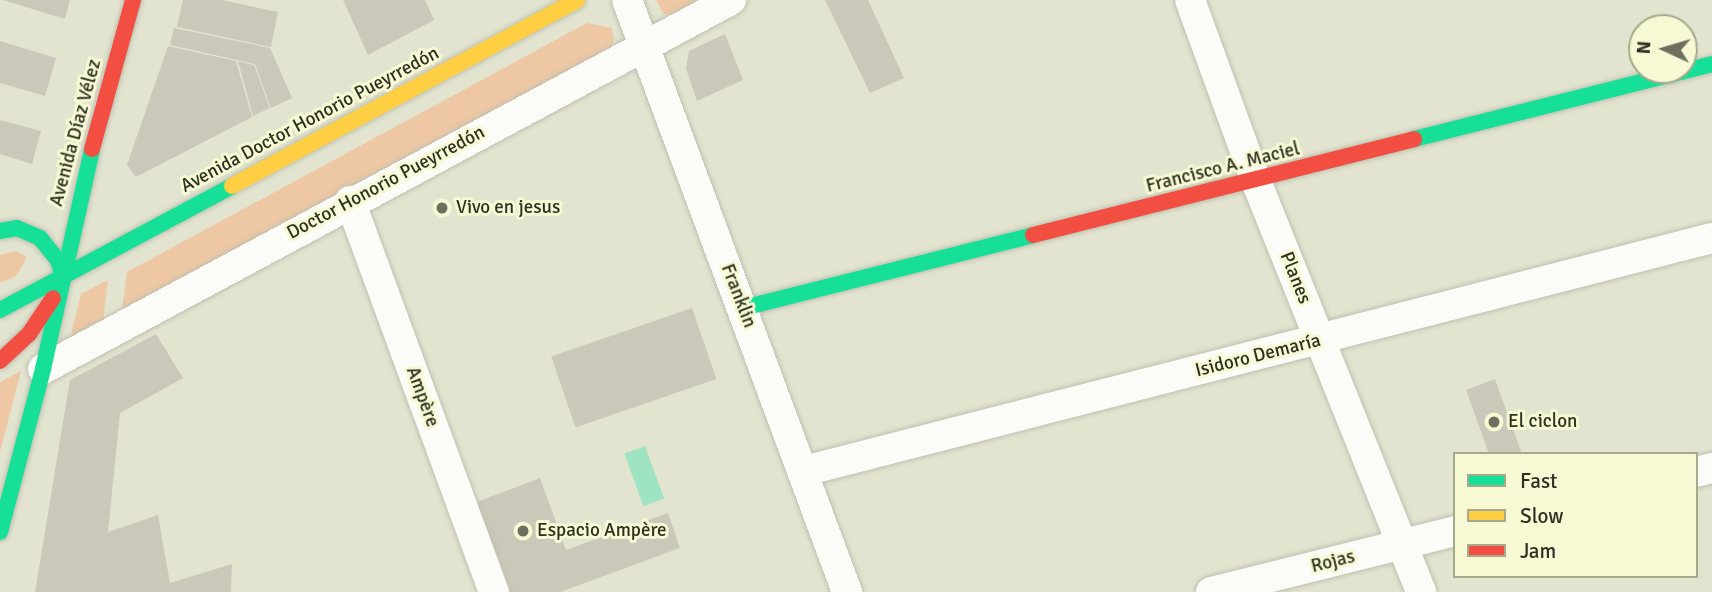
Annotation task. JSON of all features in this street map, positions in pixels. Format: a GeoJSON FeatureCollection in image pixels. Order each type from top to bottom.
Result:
{"type":"FeatureCollection","features":[{"type":"Feature","properties":{"kind":"main road","name":"Avenida Díaz Vélez"},"geometry":{"type":"LineString","coordinates":[[0,532],[43,369],[80,191],[133,0]]}},
{"type":"Feature","properties":{"kind":"main road","name":"Avenida Doctor Honorio Pueyrredón"},"geometry":{"type":"LineString","coordinates":[[0,310],[577,0]]}},
{"type":"Feature","properties":{"kind":"main road","name":"Francisco A. Maciel"},"geometry":{"type":"LineString","coordinates":[[743,308],[1256,181],[1712,64]]}},
{"type":"Feature","properties":{"kind":"main road"},"geometry":{"type":"LineString","coordinates":[[0,231],[17,228],[40,238],[58,260],[63,277],[29,334],[0,361]]}},
{"type":"Feature","properties":{"kind":"street","name":"Franklin"},"geometry":{"type":"LineString","coordinates":[[627,0],[847,592]]}},
{"type":"Feature","properties":{"kind":"street","name":"Doctor Honorio Pueyrredón"},"geometry":{"type":"LineString","coordinates":[[43,369],[350,201],[731,0]]}},
{"type":"Feature","properties":{"kind":"street","name":"Planes"},"geometry":{"type":"LineString","coordinates":[[1190,0],[1256,181],[1421,592]]}},
{"type":"Feature","properties":{"kind":"street","name":"Ampère"},"geometry":{"type":"LineString","coordinates":[[350,201],[494,592]]}},
{"type":"Feature","properties":{"kind":"street","name":"Isidoro Demaría"},"geometry":{"type":"LineString","coordinates":[[804,471],[1712,238]]}},
{"type":"Feature","properties":{"kind":"street","name":"Rojas"},"geometry":{"type":"LineString","coordinates":[[1211,592],[1453,532]]}},
{"type":"Feature","properties":{"kind":"shaded area"},"geometry":{"type":"Polygon","coordinates":[[[656,0],[707,0],[677,17],[664,14],[656,0]]]}},
{"type":"Feature","properties":{"kind":"shaded area"},"geometry":{"type":"Polygon","coordinates":[[[587,23],[612,28],[614,40],[609,51],[121,317],[127,272],[587,23]]]}},
{"type":"Feature","properties":{"kind":"shaded area"},"geometry":{"type":"Polygon","coordinates":[[[16,251],[27,257],[16,276],[0,283],[0,255],[16,251]]]}},
{"type":"Feature","properties":{"kind":"shaded area"},"geometry":{"type":"Polygon","coordinates":[[[108,280],[102,329],[76,339],[71,334],[81,294],[108,280]]]}},
{"type":"Feature","properties":{"kind":"shaded area"},"geometry":{"type":"Polygon","coordinates":[[[21,371],[0,452],[0,382],[21,371]]]}},
{"type":"Feature","properties":{"kind":"shaded area"},"geometry":{"type":"Polygon","coordinates":[[[645,446],[664,499],[643,506],[624,454],[645,446]]]}},
{"type":"Feature","properties":{"kind":"building"},"geometry":{"type":"Polygon","coordinates":[[[3,0],[70,0],[65,19],[3,0]]]}},
{"type":"Feature","properties":{"kind":"building"},"geometry":{"type":"Polygon","coordinates":[[[183,0],[221,0],[278,12],[271,47],[177,27],[183,0]]]}},
{"type":"Feature","properties":{"kind":"building"},"geometry":{"type":"Polygon","coordinates":[[[343,0],[425,0],[434,20],[368,55],[343,0]]]}},
{"type":"Feature","properties":{"kind":"building"},"geometry":{"type":"Polygon","coordinates":[[[825,0],[868,0],[904,78],[870,93],[825,0]]]}},
{"type":"Feature","properties":{"kind":"building"},"geometry":{"type":"Polygon","coordinates":[[[174,28],[270,48],[292,98],[271,108],[255,64],[170,45],[174,28]]]}},
{"type":"Feature","properties":{"kind":"building"},"geometry":{"type":"Polygon","coordinates":[[[725,34],[743,80],[697,101],[686,69],[689,51],[725,34]]]}},
{"type":"Feature","properties":{"kind":"building"},"geometry":{"type":"Polygon","coordinates":[[[0,41],[56,58],[45,96],[0,83],[0,41]]]}},
{"type":"Feature","properties":{"kind":"building"},"geometry":{"type":"Polygon","coordinates":[[[168,46],[236,61],[252,117],[136,177],[127,165],[168,46]]]}},
{"type":"Feature","properties":{"kind":"building"},"geometry":{"type":"Polygon","coordinates":[[[238,61],[254,65],[270,108],[253,116],[238,61]]]}},
{"type":"Feature","properties":{"kind":"building"},"geometry":{"type":"Polygon","coordinates":[[[0,120],[41,131],[32,164],[0,154],[0,120]]]}},
{"type":"Feature","properties":{"kind":"building"},"geometry":{"type":"Polygon","coordinates":[[[692,308],[716,379],[576,427],[551,357],[692,308]]]}},
{"type":"Feature","properties":{"kind":"building"},"geometry":{"type":"Polygon","coordinates":[[[156,334],[183,378],[120,413],[108,532],[158,515],[170,583],[232,564],[231,592],[35,592],[70,380],[156,334]]]}},
{"type":"Feature","properties":{"kind":"building","name":"El ciclon"},"geometry":{"type":"Polygon","coordinates":[[[1495,379],[1521,452],[1488,452],[1466,390],[1495,379]]]}},
{"type":"Feature","properties":{"kind":"building","name":"Espacio Ampère"},"geometry":{"type":"Polygon","coordinates":[[[540,478],[566,550],[668,513],[680,548],[560,592],[510,592],[477,502],[540,478]]]}},
{"type":"Feature","properties":{"kind":"traffic: fast"},"geometry":{"type":"LineString","coordinates":[[1414,139],[1712,64]]}},
{"type":"Feature","properties":{"kind":"traffic: fast"},"geometry":{"type":"LineString","coordinates":[[0,532],[43,369],[92,149]]}},
{"type":"Feature","properties":{"kind":"traffic: fast"},"geometry":{"type":"LineString","coordinates":[[0,310],[232,186]]}},
{"type":"Feature","properties":{"kind":"traffic: fast"},"geometry":{"type":"LineString","coordinates":[[0,231],[17,228],[40,238],[58,260],[63,277]]}},
{"type":"Feature","properties":{"kind":"traffic: fast"},"geometry":{"type":"LineString","coordinates":[[743,308],[1033,235]]}},
{"type":"Feature","properties":{"kind":"traffic: slow"},"geometry":{"type":"LineString","coordinates":[[232,186],[577,0]]}},
{"type":"Feature","properties":{"kind":"traffic: jam"},"geometry":{"type":"LineString","coordinates":[[92,149],[133,0]]}},
{"type":"Feature","properties":{"kind":"traffic: jam"},"geometry":{"type":"LineString","coordinates":[[1033,235],[1414,139]]}},
{"type":"Feature","properties":{"kind":"traffic: jam"},"geometry":{"type":"LineString","coordinates":[[0,361],[29,334],[53,298]]}},
{"type":"Feature","properties":{"kind":"place","name":"Vivo en jesus"},"geometry":{"type":"Point","coordinates":[442,208]}},
{"type":"Feature","properties":{"kind":"place","name":"El ciclon"},"geometry":{"type":"Point","coordinates":[1494,422]}},
{"type":"Feature","properties":{"kind":"place","name":"Espacio Ampère"},"geometry":{"type":"Point","coordinates":[523,531]}}]}
